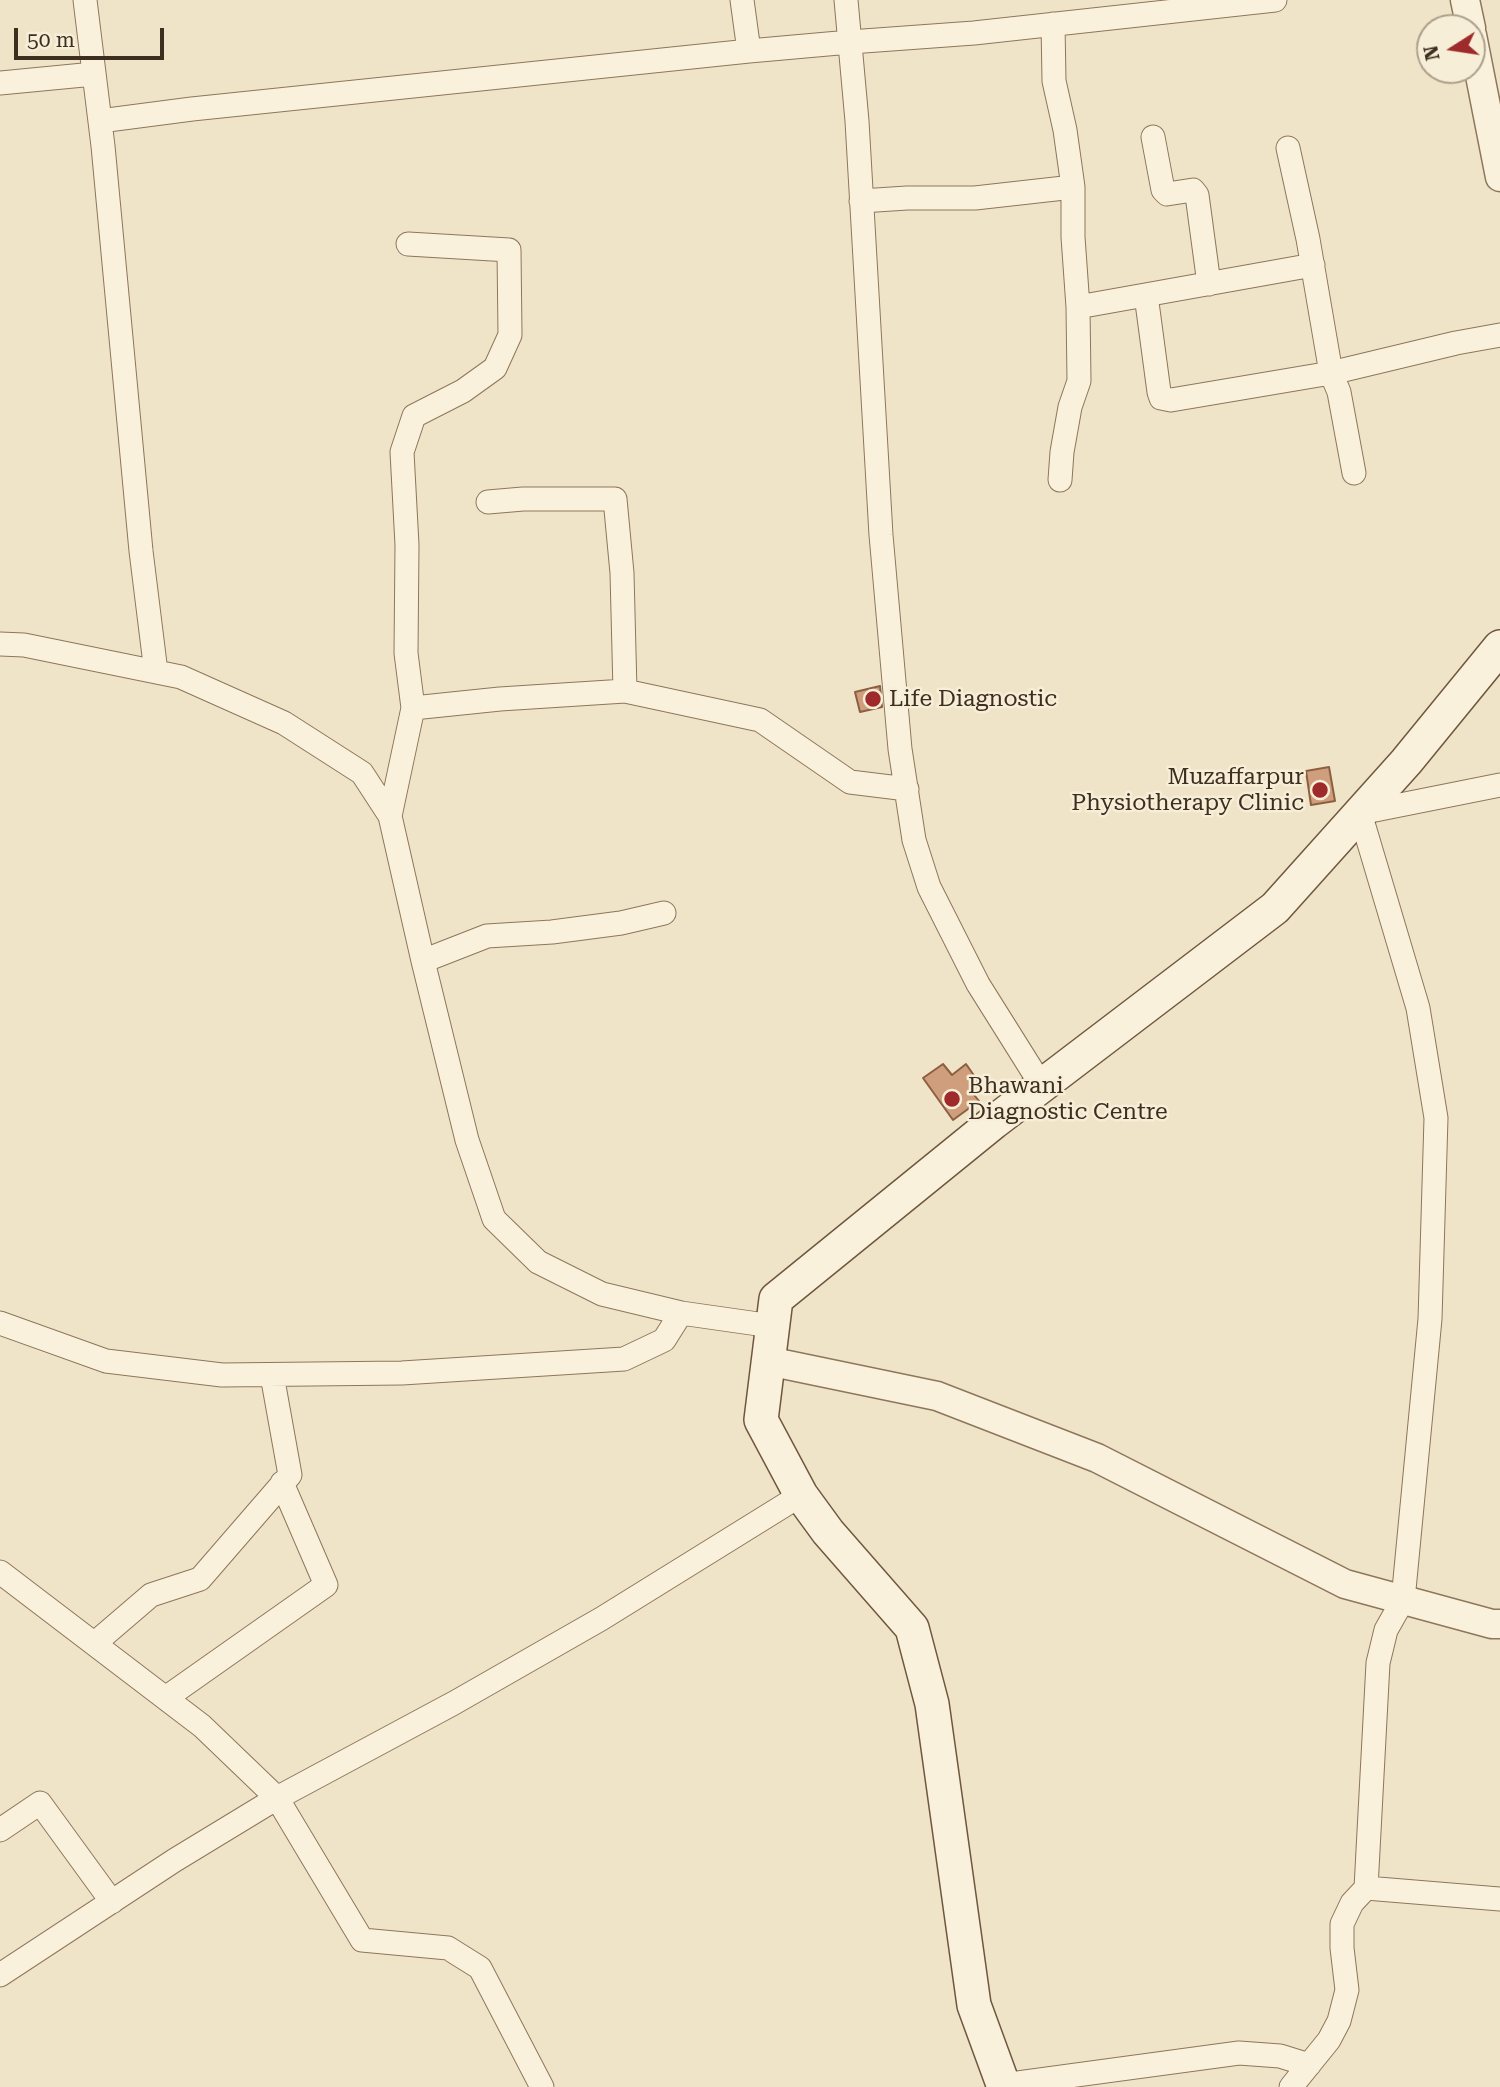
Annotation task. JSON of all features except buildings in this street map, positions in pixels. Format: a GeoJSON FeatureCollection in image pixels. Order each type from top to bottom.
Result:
{"type":"FeatureCollection","features":[{"type":"Feature","properties":{"kind":"main road"},"geometry":{"type":"LineString","coordinates":[[1004,2086],[974,2004],[932,1704],[912,1629],[828,1532],[801,1495],[761,1420],[776,1300],[984,1131],[1275,908],[1406,762],[1500,647]]}},
{"type":"Feature","properties":{"kind":"street"},"geometry":{"type":"LineString","coordinates":[[85,0],[100,121],[140,538],[156,672]]}},
{"type":"Feature","properties":{"kind":"street"},"geometry":{"type":"LineString","coordinates":[[742,0],[749,51]]}},
{"type":"Feature","properties":{"kind":"street"},"geometry":{"type":"LineString","coordinates":[[846,0],[862,201],[881,535],[900,749],[915,839],[929,887],[978,984],[1042,1086]]}},
{"type":"Feature","properties":{"kind":"street"},"geometry":{"type":"LineString","coordinates":[[100,121],[206,107],[749,51],[974,33],[1275,0]]}},
{"type":"Feature","properties":{"kind":"street"},"geometry":{"type":"LineString","coordinates":[[1053,24],[1054,81],[1065,130],[1073,187],[1078,307],[1079,381],[1070,407],[1060,480]]}},
{"type":"Feature","properties":{"kind":"street"},"geometry":{"type":"LineString","coordinates":[[0,83],[94,74]]}},
{"type":"Feature","properties":{"kind":"street"},"geometry":{"type":"LineString","coordinates":[[1482,84],[1499,172]]}},
{"type":"Feature","properties":{"kind":"street"},"geometry":{"type":"LineString","coordinates":[[1153,137],[1163,190],[1167,194],[1193,190],[1197,195],[1209,284]]}},
{"type":"Feature","properties":{"kind":"street"},"geometry":{"type":"LineString","coordinates":[[1288,148],[1332,373],[1339,392],[1353,473]]}},
{"type":"Feature","properties":{"kind":"street"},"geometry":{"type":"LineString","coordinates":[[862,201],[975,198],[1073,187]]}},
{"type":"Feature","properties":{"kind":"street"},"geometry":{"type":"LineString","coordinates":[[390,816],[413,708],[406,653],[407,545],[402,452],[414,415],[463,391],[495,368],[510,335],[509,250],[408,244]]}},
{"type":"Feature","properties":{"kind":"street"},"geometry":{"type":"LineString","coordinates":[[1078,307],[1313,265]]}},
{"type":"Feature","properties":{"kind":"street"},"geometry":{"type":"LineString","coordinates":[[1146,295],[1159,392],[1161,398],[1171,400],[1332,373],[1403,354],[1500,335]]}},
{"type":"Feature","properties":{"kind":"street"},"geometry":{"type":"LineString","coordinates":[[488,502],[523,499],[615,499],[622,573],[625,691]]}},
{"type":"Feature","properties":{"kind":"street"},"geometry":{"type":"LineString","coordinates":[[0,644],[24,645],[181,677],[284,723],[362,773],[390,816],[467,1140],[494,1219],[538,1262],[602,1294],[681,1312],[772,1326]]}},
{"type":"Feature","properties":{"kind":"street"},"geometry":{"type":"LineString","coordinates":[[413,708],[625,691],[760,720],[850,782],[906,789]]}},
{"type":"Feature","properties":{"kind":"street"},"geometry":{"type":"LineString","coordinates":[[1292,2087],[1329,2040],[1339,2021],[1347,1990],[1342,1924],[1352,1903],[1366,1888],[1378,1663],[1386,1630],[1403,1600],[1430,1319],[1436,1118],[1418,1008],[1360,813],[1500,785]]}},
{"type":"Feature","properties":{"kind":"street"},"geometry":{"type":"LineString","coordinates":[[423,961],[487,936],[552,932],[664,913]]}},
{"type":"Feature","properties":{"kind":"street"},"geometry":{"type":"LineString","coordinates":[[0,1323],[106,1361],[222,1375],[402,1373],[624,1359],[664,1340],[681,1312]]}},
{"type":"Feature","properties":{"kind":"street"},"geometry":{"type":"LineString","coordinates":[[768,1361],[937,1396],[1097,1458],[1345,1584],[1500,1625]]}},
{"type":"Feature","properties":{"kind":"street"},"geometry":{"type":"LineString","coordinates":[[95,1643],[152,1595],[200,1579],[290,1475],[272,1375]]}},
{"type":"Feature","properties":{"kind":"street"},"geometry":{"type":"LineString","coordinates":[[167,1697],[326,1585],[282,1483]]}},
{"type":"Feature","properties":{"kind":"street"},"geometry":{"type":"LineString","coordinates":[[0,1975],[175,1860],[277,1798],[590,1626],[801,1495]]}},
{"type":"Feature","properties":{"kind":"street"},"geometry":{"type":"LineString","coordinates":[[0,1572],[167,1697],[202,1726],[277,1798],[362,1940],[448,1948],[480,1968],[542,2087]]}},
{"type":"Feature","properties":{"kind":"street"},"geometry":{"type":"LineString","coordinates":[[0,1830],[40,1803],[111,1902]]}},
{"type":"Feature","properties":{"kind":"street"},"geometry":{"type":"LineString","coordinates":[[1366,1888],[1500,1899]]}},
{"type":"Feature","properties":{"kind":"street"},"geometry":{"type":"LineString","coordinates":[[1004,2086],[1239,2053],[1280,2056],[1309,2065]]}},
{"type":"Feature","properties":{"kind":"place","name":"Life Diagnostic"},"geometry":{"type":"Point","coordinates":[873,699]}},
{"type":"Feature","properties":{"kind":"place","name":"Muzaffarpur Physiotherapy Clinic"},"geometry":{"type":"Point","coordinates":[1320,790]}},
{"type":"Feature","properties":{"kind":"place","name":"Bhawani Diagnostic Centre"},"geometry":{"type":"Point","coordinates":[952,1099]}}]}
